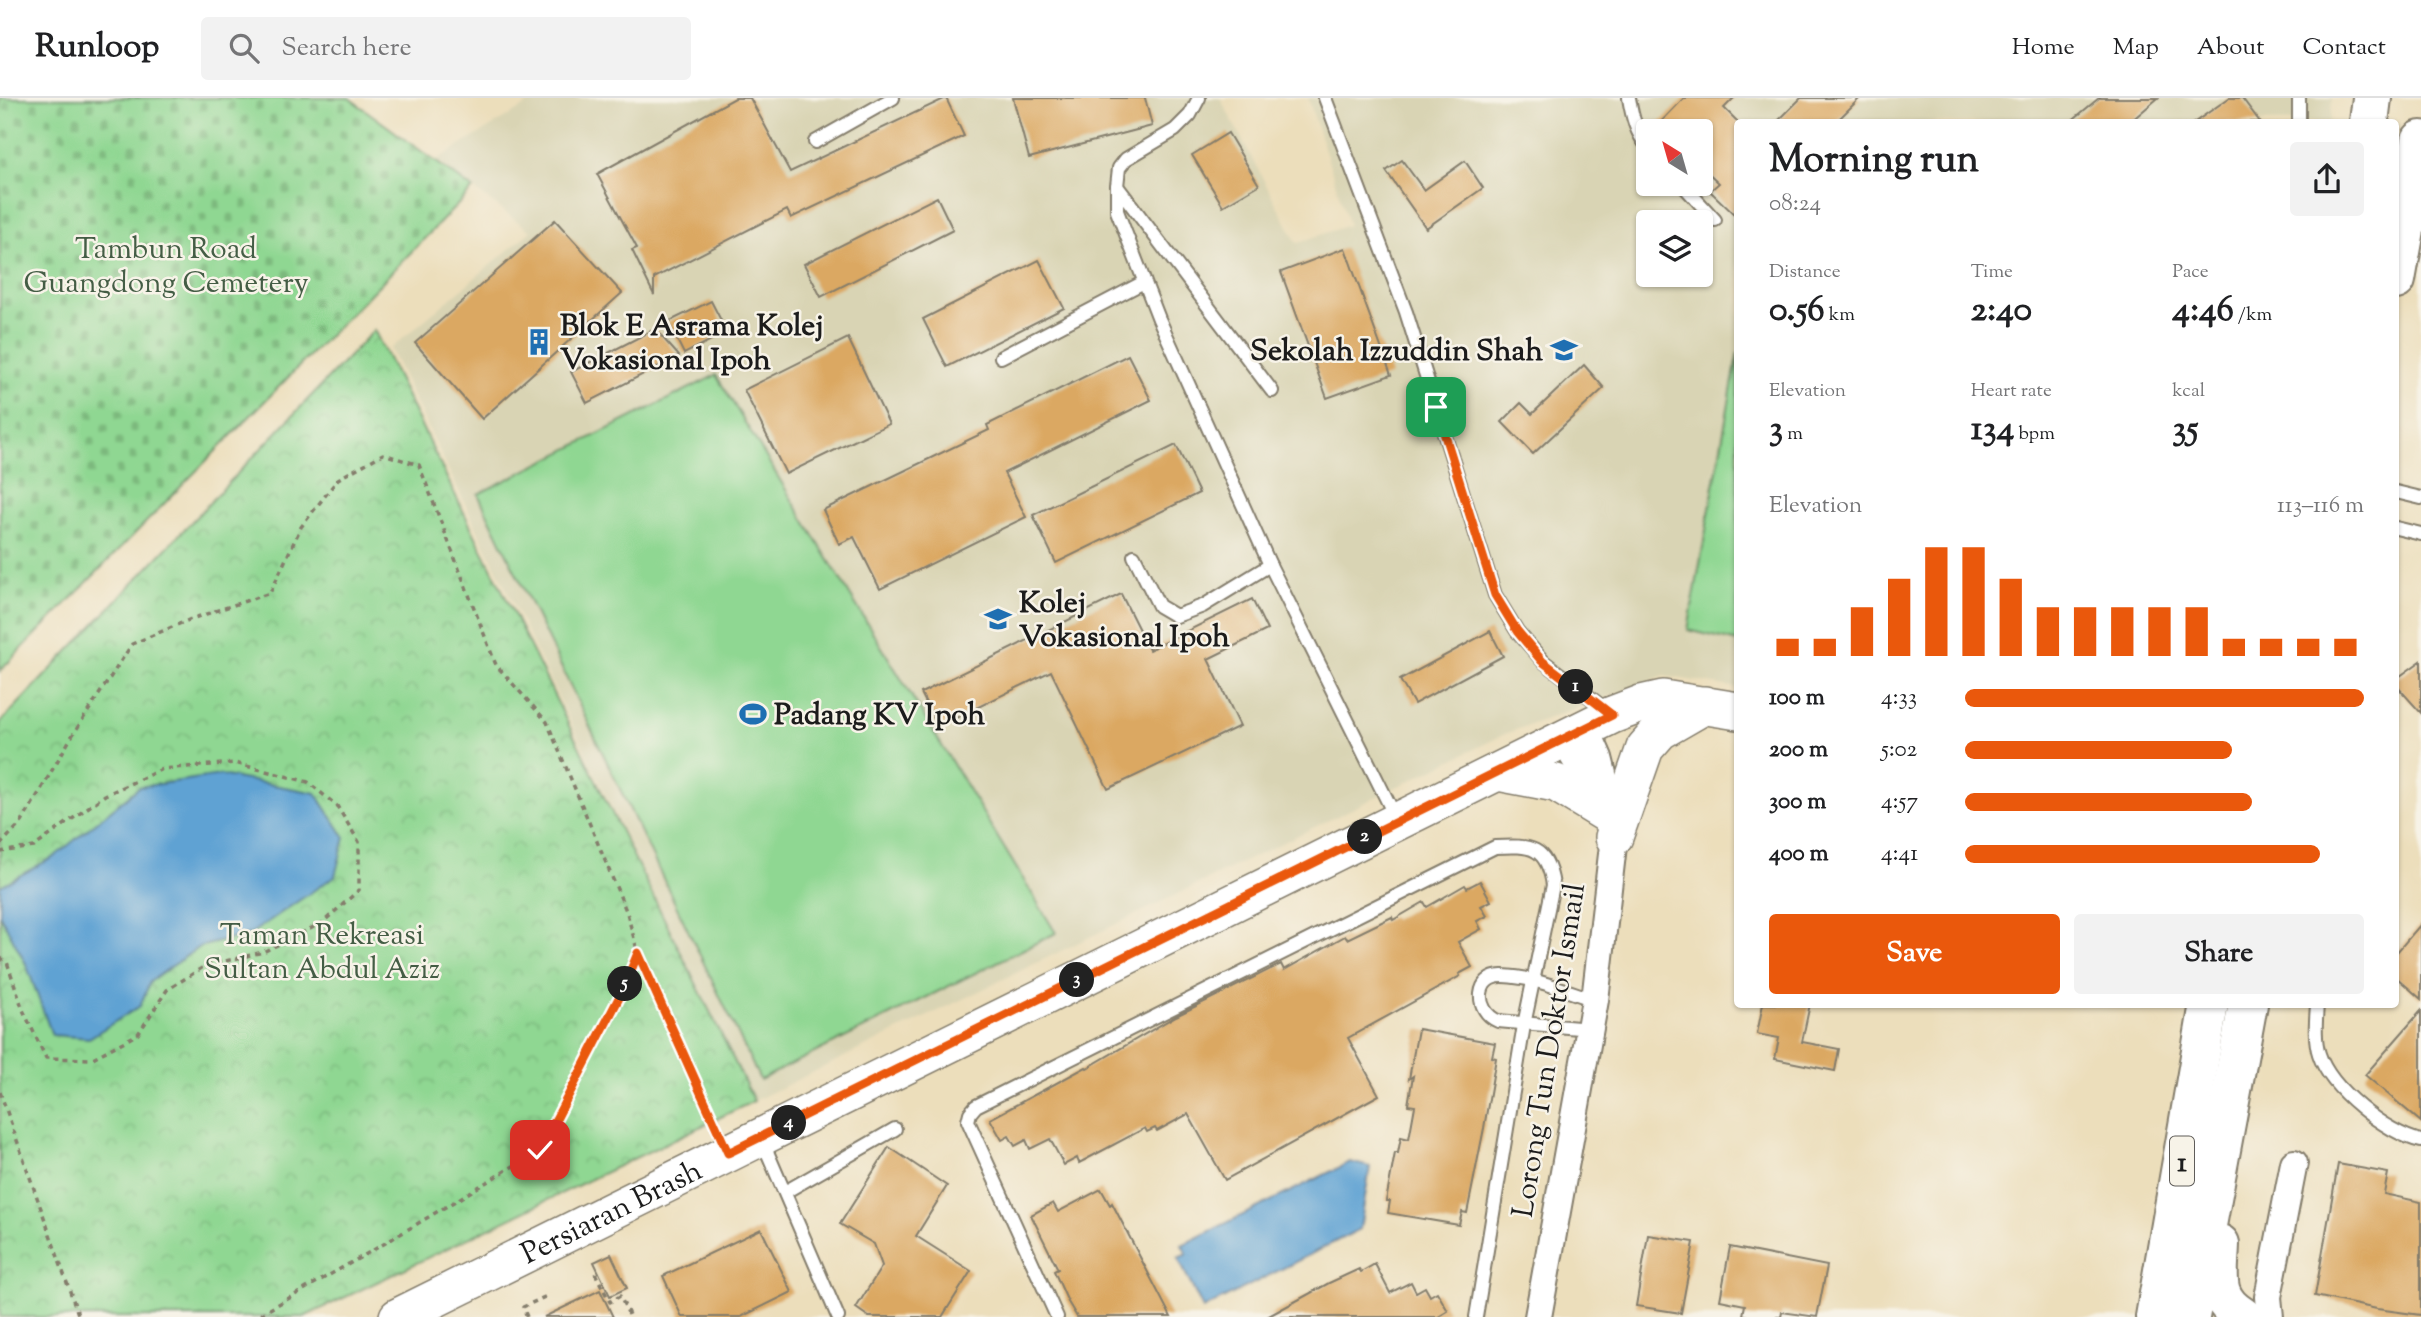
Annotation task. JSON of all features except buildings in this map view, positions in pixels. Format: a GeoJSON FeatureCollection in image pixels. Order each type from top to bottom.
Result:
{"type":"FeatureCollection","features":[{"type":"Feature","properties":{"kind":"main road"},"geometry":{"type":"LineString","coordinates":[[2369,119],[2372,98]]}},
{"type":"Feature","properties":{"kind":"main road"},"geometry":{"type":"LineString","coordinates":[[2399,263],[2421,140]]}},
{"type":"Feature","properties":{"kind":"main road","name":"1"},"geometry":{"type":"LineString","coordinates":[[2155,1317],[2208,1008]]}},
{"type":"Feature","properties":{"kind":"main road","name":"1"},"geometry":{"type":"LineString","coordinates":[[2190,1317],[2247,1008]]}},
{"type":"Feature","properties":{"kind":"main road"},"geometry":{"type":"LineString","coordinates":[[2215,1179],[2221,1224],[2219,1285],[2222,1300],[2231,1310],[2243,1317]]}},
{"type":"Feature","properties":{"kind":"main road"},"geometry":{"type":"LineString","coordinates":[[2175,1317],[2196,1209],[2215,1179]]}},
{"type":"Feature","properties":{"kind":"street","name":"Persiaran Brash"},"geometry":{"type":"LineString","coordinates":[[398,1317],[1587,727],[1641,704],[1663,699],[1721,708]]}},
{"type":"Feature","properties":{"kind":"street"},"geometry":{"type":"LineString","coordinates":[[1609,817],[1645,748],[1660,731],[1721,708]]}},
{"type":"Feature","properties":{"kind":"street"},"geometry":{"type":"LineString","coordinates":[[1587,727],[1585,776],[1609,817]]}},
{"type":"Feature","properties":{"kind":"street"},"geometry":{"type":"LineString","coordinates":[[1498,772],[1556,783],[1609,817]]}},
{"type":"Feature","properties":{"kind":"street","name":"Lorong Tun Doktor Ismail"},"geometry":{"type":"LineString","coordinates":[[1537,1315],[1595,1000],[1609,817]]}},
{"type":"Feature","properties":{"kind":"street"},"geometry":{"type":"LineString","coordinates":[[2270,1317],[2268,1297],[2294,1164]]}},
{"type":"Feature","properties":{"kind":"lane"},"geometry":{"type":"LineString","coordinates":[[815,142],[893,98]]}},
{"type":"Feature","properties":{"kind":"lane"},"geometry":{"type":"LineString","coordinates":[[1199,98],[1190,115],[1175,130],[1126,159],[1119,168],[1117,211],[1144,282],[1270,565],[1397,821]]}},
{"type":"Feature","properties":{"kind":"lane"},"geometry":{"type":"LineString","coordinates":[[1325,98],[1406,313],[1495,595],[1517,631],[1542,661],[1587,727]]}},
{"type":"Feature","properties":{"kind":"lane"},"geometry":{"type":"LineString","coordinates":[[1629,98],[1636,127]]}},
{"type":"Feature","properties":{"kind":"lane"},"geometry":{"type":"LineString","coordinates":[[2299,98],[2299,119]]}},
{"type":"Feature","properties":{"kind":"lane"},"geometry":{"type":"LineString","coordinates":[[1117,186],[1272,391]]}},
{"type":"Feature","properties":{"kind":"lane"},"geometry":{"type":"LineString","coordinates":[[1693,196],[1715,220]]}},
{"type":"Feature","properties":{"kind":"lane"},"geometry":{"type":"LineString","coordinates":[[1001,357],[1144,282]]}},
{"type":"Feature","properties":{"kind":"lane"},"geometry":{"type":"LineString","coordinates":[[2399,493],[2421,498]]}},
{"type":"Feature","properties":{"kind":"lane"},"geometry":{"type":"LineString","coordinates":[[2399,529],[2421,534]]}},
{"type":"Feature","properties":{"kind":"lane"},"geometry":{"type":"LineString","coordinates":[[1134,556],[1159,606],[1175,616],[1203,606],[1270,565]]}},
{"type":"Feature","properties":{"kind":"lane"},"geometry":{"type":"LineString","coordinates":[[1057,1317],[968,1121],[970,1113],[976,1107],[1495,847],[1524,845],[1543,854],[1550,868],[1553,885],[1524,1025],[1476,1317]]}},
{"type":"Feature","properties":{"kind":"lane"},"geometry":{"type":"LineString","coordinates":[[1590,1029],[1498,1021],[1484,1011],[1480,999],[1482,989],[1489,980],[1500,976],[1534,981],[1595,1000]]}},
{"type":"Feature","properties":{"kind":"lane"},"geometry":{"type":"LineString","coordinates":[[2317,1008],[2318,1051],[2326,1072],[2392,1131],[2421,1142]]}},
{"type":"Feature","properties":{"kind":"lane"},"geometry":{"type":"LineString","coordinates":[[785,1192],[895,1129]]}},
{"type":"Feature","properties":{"kind":"lane"},"geometry":{"type":"LineString","coordinates":[[761,1137],[838,1317]]}},
{"type":"Feature","properties":{"kind":"path"},"geometry":{"type":"LineString","coordinates":[[0,845],[22,822],[72,736],[132,644],[191,619],[270,593],[301,527],[338,480],[383,454],[419,465],[496,665],[547,722],[627,913],[638,953],[728,1153]]}},
{"type":"Feature","properties":{"kind":"path"},"geometry":{"type":"LineString","coordinates":[[0,852],[34,847],[106,795],[162,769],[236,763],[308,782],[337,806],[359,842],[359,890],[323,923],[262,952],[205,966],[167,990],[138,1034],[91,1059],[46,1058],[23,1010],[6,962],[0,958]]}},
{"type":"Feature","properties":{"kind":"path"},"geometry":{"type":"LineString","coordinates":[[256,1317],[540,1150],[622,992],[638,953]]}},
{"type":"Feature","properties":{"kind":"path"},"geometry":{"type":"LineString","coordinates":[[0,1092],[79,1317]]}},
{"type":"Feature","properties":{"kind":"path"},"geometry":{"type":"LineString","coordinates":[[595,1273],[610,1302],[620,1296],[630,1317]]}},
{"type":"Feature","properties":{"kind":"path"},"geometry":{"type":"LineString","coordinates":[[527,1317],[523,1307],[549,1295]]}},
{"type":"Feature","properties":{"kind":"shaded area","name":"Kolej Vokasional Ipoh"},"geometry":{"type":"Polygon","coordinates":[[[538,98],[1220,98],[1297,243],[1349,225],[1308,98],[2332,98],[2330,119],[1734,119],[1734,687],[1665,676],[1507,733],[754,1101],[390,349],[531,231],[435,161],[538,98]]]}},
{"type":"Feature","properties":{"kind":"green space","name":"Tambun Road Guangdong Cemetery"},"geometry":{"type":"Polygon","coordinates":[[[0,98],[349,98],[473,189],[0,671],[0,98]]]}},
{"type":"Feature","properties":{"kind":"green space","name":"Taman Rekreasi Sultan Abdul Aziz"},"geometry":{"type":"Polygon","coordinates":[[[374,330],[754,1101],[304,1317],[0,1317],[0,723],[374,330]]]}},
{"type":"Feature","properties":{"kind":"green space","name":"Padang KV Ipoh"},"geometry":{"type":"Polygon","coordinates":[[[716,375],[1056,933],[760,1080],[478,494],[716,375]]]}},
{"type":"Feature","properties":{"kind":"green space"},"geometry":{"type":"Polygon","coordinates":[[[1734,375],[1734,641],[1688,630],[1734,375]]]}},
{"type":"Feature","properties":{"kind":"water"},"geometry":{"type":"Polygon","coordinates":[[[220,775],[316,793],[345,838],[335,876],[250,934],[199,947],[150,982],[140,1006],[89,1038],[52,1035],[26,964],[0,915],[0,886],[54,857],[139,787],[220,775]]]}},
{"type":"Feature","properties":{"kind":"water"},"geometry":{"type":"Polygon","coordinates":[[[1350,1162],[1370,1167],[1360,1229],[1203,1309],[1178,1258],[1187,1254],[1182,1245],[1350,1162]]]}},
{"type":"Feature","properties":{"kind":"place","name":"Blok E Asrama Kolej Vokasional Ipoh"},"geometry":{"type":"Point","coordinates":[539,342]}},
{"type":"Feature","properties":{"kind":"place","name":"Sekolah Izzuddin Shah"},"geometry":{"type":"Point","coordinates":[1564,350]}},
{"type":"Feature","properties":{"kind":"place","name":"Kolej Vokasional Ipoh"},"geometry":{"type":"Point","coordinates":[998,619]}},
{"type":"Feature","properties":{"kind":"place","name":"Padang KV Ipoh"},"geometry":{"type":"Point","coordinates":[753,714]}},
{"type":"Feature","properties":{"kind":"route"},"geometry":{"type":"LineString","coordinates":[[540,1150],[622,992],[638,953],[728,1153],[1612,715],[1542,661],[1517,631],[1495,595],[1436,407]]}}]}
